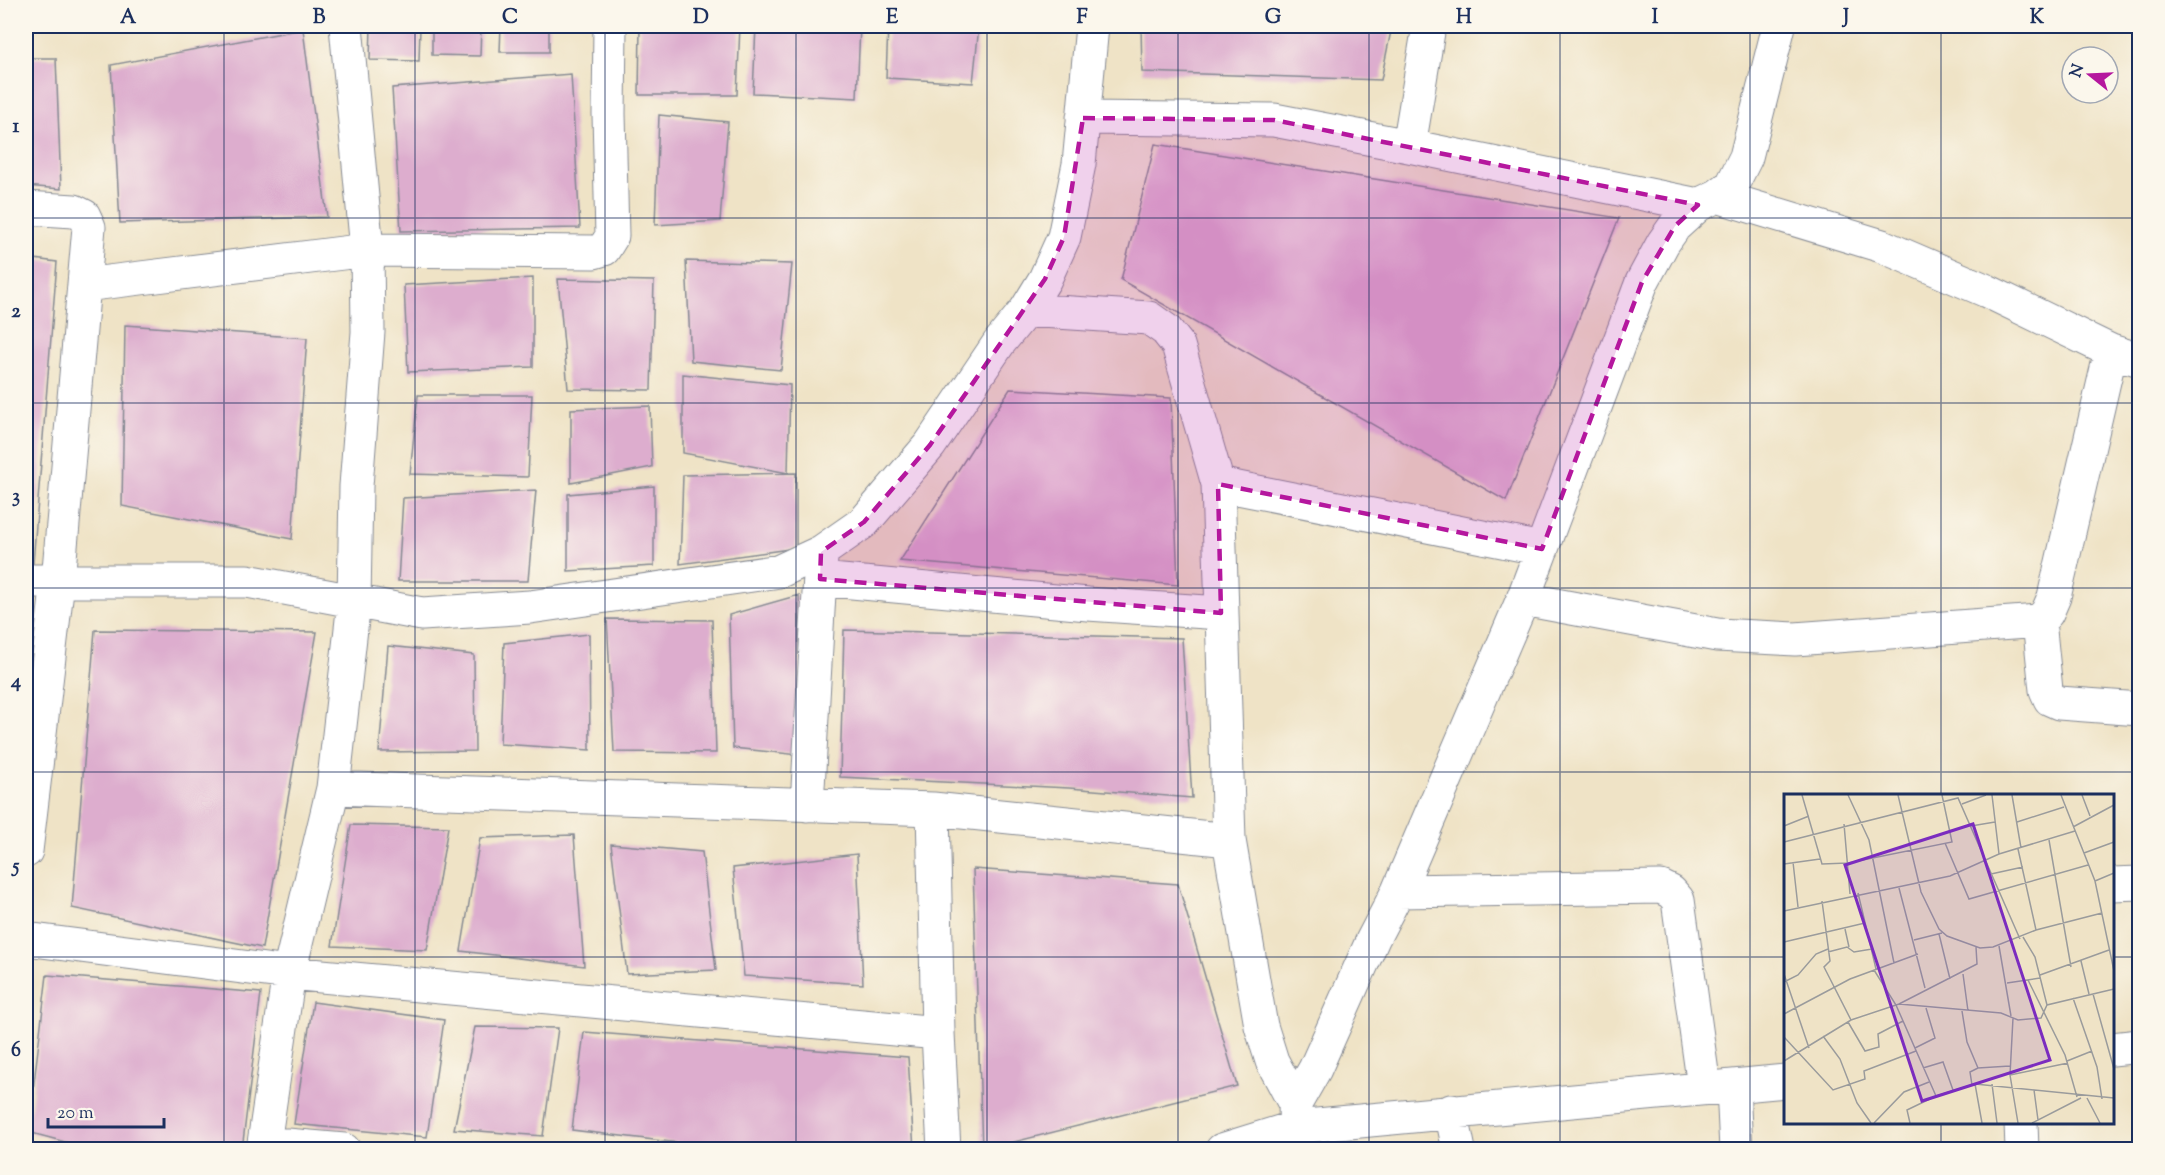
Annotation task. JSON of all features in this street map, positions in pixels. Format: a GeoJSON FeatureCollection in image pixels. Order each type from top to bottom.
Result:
{"type":"FeatureCollection","features":[{"type":"Feature","properties":{"kind":"street"},"geometry":{"type":"LineString","coordinates":[[344,1149],[263,1146],[289,973],[333,788],[354,602],[356,486],[368,332],[367,250],[346,26]]}},
{"type":"Feature","properties":{"kind":"street"},"geometry":{"type":"LineString","coordinates":[[84,285],[367,250],[594,252],[604,249],[612,236],[609,114],[610,26]]}},
{"type":"Feature","properties":{"kind":"street"},"geometry":{"type":"LineString","coordinates":[[807,805],[820,566],[864,522],[922,453],[999,344],[1026,310],[1045,279],[1064,237],[1078,164],[1092,26]]}},
{"type":"Feature","properties":{"kind":"street"},"geometry":{"type":"LineString","coordinates":[[1409,146],[1430,26]]}},
{"type":"Feature","properties":{"kind":"street"},"geometry":{"type":"LineString","coordinates":[[1295,1127],[1315,1069],[1373,939],[1398,891],[1523,599],[1642,282],[1663,243],[1676,226],[1731,185],[1746,157],[1779,26]]}},
{"type":"Feature","properties":{"kind":"street"},"geometry":{"type":"LineString","coordinates":[[1083,118],[1274,120],[1708,201],[1882,246],[1987,291],[2126,356],[2054,597],[2047,613],[2039,621],[1795,639],[1717,635],[1523,599]]}},
{"type":"Feature","properties":{"kind":"street"},"geometry":{"type":"LineString","coordinates":[[26,208],[74,211],[84,216],[89,227],[58,581],[26,851]]}},
{"type":"Feature","properties":{"kind":"street"},"geometry":{"type":"LineString","coordinates":[[1026,310],[1149,318],[1166,330],[1178,345],[1218,484],[1229,840],[1261,1026],[1295,1127]]}},
{"type":"Feature","properties":{"kind":"street"},"geometry":{"type":"LineString","coordinates":[[1218,484],[1542,549]]}},
{"type":"Feature","properties":{"kind":"street"},"geometry":{"type":"LineString","coordinates":[[26,581],[247,581],[422,614],[530,607],[820,566],[1088,604],[1221,613]]}},
{"type":"Feature","properties":{"kind":"street"},"geometry":{"type":"LineString","coordinates":[[2039,621],[2046,690],[2050,699],[2059,703],[2139,709]]}},
{"type":"Feature","properties":{"kind":"street"},"geometry":{"type":"LineString","coordinates":[[333,788],[933,809],[1229,840]]}},
{"type":"Feature","properties":{"kind":"street"},"geometry":{"type":"LineString","coordinates":[[933,809],[938,1033],[944,1149]]}},
{"type":"Feature","properties":{"kind":"street"},"geometry":{"type":"LineString","coordinates":[[2114,884],[2139,883]]}},
{"type":"Feature","properties":{"kind":"street"},"geometry":{"type":"LineString","coordinates":[[1398,891],[1662,887],[1671,891],[1678,900],[1718,1087],[1736,1149]]}},
{"type":"Feature","properties":{"kind":"street"},"geometry":{"type":"LineString","coordinates":[[26,939],[289,973],[938,1033]]}},
{"type":"Feature","properties":{"kind":"street"},"geometry":{"type":"LineString","coordinates":[[2114,1049],[2139,1046]]}},
{"type":"Feature","properties":{"kind":"street"},"geometry":{"type":"LineString","coordinates":[[1222,1149],[1295,1127],[1784,1081]]}},
{"type":"Feature","properties":{"kind":"street"},"geometry":{"type":"LineString","coordinates":[[1451,1112],[1458,1149]]}},
{"type":"Feature","properties":{"kind":"street"},"geometry":{"type":"LineString","coordinates":[[2022,1124],[2022,1149]]}},
{"type":"Feature","properties":{"kind":"highlighted area"},"geometry":{"type":"Polygon","coordinates":[[[1083,118],[1274,120],[1698,205],[1675,226],[1642,282],[1542,549],[1218,484],[1221,613],[820,579],[821,552],[864,522],[930,445],[1045,279],[1064,237],[1083,118]]]}},
{"type":"Feature","properties":{"kind":"building"},"geometry":{"type":"Polygon","coordinates":[[[371,26],[420,26],[419,61],[370,60],[371,26]]]}},
{"type":"Feature","properties":{"kind":"building"},"geometry":{"type":"Polygon","coordinates":[[[432,26],[481,26],[480,56],[432,55],[432,26]]]}},
{"type":"Feature","properties":{"kind":"building"},"geometry":{"type":"Polygon","coordinates":[[[501,26],[549,26],[549,52],[500,52],[501,26]]]}},
{"type":"Feature","properties":{"kind":"building"},"geometry":{"type":"Polygon","coordinates":[[[640,26],[740,26],[737,95],[639,95],[640,26]]]}},
{"type":"Feature","properties":{"kind":"building"},"geometry":{"type":"Polygon","coordinates":[[[756,26],[860,26],[857,98],[753,93],[756,26]]]}},
{"type":"Feature","properties":{"kind":"building"},"geometry":{"type":"Polygon","coordinates":[[[888,26],[979,26],[973,83],[886,78],[888,26]]]}},
{"type":"Feature","properties":{"kind":"building"},"geometry":{"type":"Polygon","coordinates":[[[1141,26],[1392,26],[1381,80],[1142,72],[1141,26]]]}},
{"type":"Feature","properties":{"kind":"building"},"geometry":{"type":"Polygon","coordinates":[[[303,29],[327,217],[120,223],[111,65],[303,29]]]}},
{"type":"Feature","properties":{"kind":"building"},"geometry":{"type":"Polygon","coordinates":[[[26,58],[56,58],[61,189],[26,186],[26,58]]]}},
{"type":"Feature","properties":{"kind":"building"},"geometry":{"type":"Polygon","coordinates":[[[571,74],[580,228],[401,231],[392,88],[571,74]]]}},
{"type":"Feature","properties":{"kind":"building"},"geometry":{"type":"Polygon","coordinates":[[[659,115],[728,122],[720,221],[655,225],[659,115]]]}},
{"type":"Feature","properties":{"kind":"building"},"geometry":{"type":"Polygon","coordinates":[[[1155,144],[1619,218],[1506,501],[1121,280],[1155,144]]]}},
{"type":"Feature","properties":{"kind":"building"},"geometry":{"type":"Polygon","coordinates":[[[26,258],[57,262],[33,563],[26,561],[26,258]]]}},
{"type":"Feature","properties":{"kind":"building"},"geometry":{"type":"Polygon","coordinates":[[[686,261],[792,264],[781,370],[691,361],[686,261]]]}},
{"type":"Feature","properties":{"kind":"building"},"geometry":{"type":"Polygon","coordinates":[[[533,278],[533,367],[408,372],[404,285],[533,278]]]}},
{"type":"Feature","properties":{"kind":"building"},"geometry":{"type":"Polygon","coordinates":[[[558,279],[654,281],[651,390],[568,389],[558,279]]]}},
{"type":"Feature","properties":{"kind":"building"},"geometry":{"type":"Polygon","coordinates":[[[125,325],[307,338],[292,539],[122,506],[125,325]]]}},
{"type":"Feature","properties":{"kind":"building"},"geometry":{"type":"Polygon","coordinates":[[[683,374],[790,385],[788,473],[683,453],[683,374]]]}},
{"type":"Feature","properties":{"kind":"building"},"geometry":{"type":"Polygon","coordinates":[[[1010,389],[1171,398],[1178,585],[900,561],[1010,389]]]}},
{"type":"Feature","properties":{"kind":"building"},"geometry":{"type":"Polygon","coordinates":[[[418,395],[532,395],[528,477],[410,474],[418,395]]]}},
{"type":"Feature","properties":{"kind":"building"},"geometry":{"type":"Polygon","coordinates":[[[650,406],[652,467],[571,483],[571,409],[650,406]]]}},
{"type":"Feature","properties":{"kind":"building"},"geometry":{"type":"Polygon","coordinates":[[[796,473],[796,548],[680,564],[683,475],[796,473]]]}},
{"type":"Feature","properties":{"kind":"building"},"geometry":{"type":"Polygon","coordinates":[[[654,486],[654,566],[568,571],[568,494],[654,486]]]}},
{"type":"Feature","properties":{"kind":"building"},"geometry":{"type":"Polygon","coordinates":[[[536,490],[528,581],[398,581],[403,498],[536,490]]]}},
{"type":"Feature","properties":{"kind":"building"},"geometry":{"type":"Polygon","coordinates":[[[799,595],[799,755],[733,748],[729,615],[799,595]]]}},
{"type":"Feature","properties":{"kind":"building"},"geometry":{"type":"Polygon","coordinates":[[[607,619],[712,620],[716,753],[614,752],[607,619]]]}},
{"type":"Feature","properties":{"kind":"building"},"geometry":{"type":"Polygon","coordinates":[[[95,630],[317,632],[262,948],[72,908],[95,630]]]}},
{"type":"Feature","properties":{"kind":"building"},"geometry":{"type":"Polygon","coordinates":[[[844,630],[1182,638],[1192,798],[1069,788],[840,777],[844,630]]]}},
{"type":"Feature","properties":{"kind":"building"},"geometry":{"type":"Polygon","coordinates":[[[589,634],[590,750],[500,744],[504,643],[589,634]]]}},
{"type":"Feature","properties":{"kind":"building"},"geometry":{"type":"Polygon","coordinates":[[[388,646],[474,655],[475,751],[379,752],[388,646]]]}},
{"type":"Feature","properties":{"kind":"building"},"geometry":{"type":"Polygon","coordinates":[[[351,825],[448,827],[427,950],[332,946],[351,825]]]}},
{"type":"Feature","properties":{"kind":"building"},"geometry":{"type":"Polygon","coordinates":[[[574,835],[584,966],[461,951],[480,838],[574,835]]]}},
{"type":"Feature","properties":{"kind":"building"},"geometry":{"type":"Polygon","coordinates":[[[611,844],[702,852],[716,970],[627,974],[611,844]]]}},
{"type":"Feature","properties":{"kind":"building"},"geometry":{"type":"Polygon","coordinates":[[[857,854],[863,984],[744,976],[733,868],[857,854]]]}},
{"type":"Feature","properties":{"kind":"building"},"geometry":{"type":"Polygon","coordinates":[[[973,869],[1178,884],[1237,1086],[982,1150],[973,869]]]}},
{"type":"Feature","properties":{"kind":"building"},"geometry":{"type":"Polygon","coordinates":[[[47,975],[261,993],[242,1150],[95,1150],[28,1132],[47,975]]]}},
{"type":"Feature","properties":{"kind":"building"},"geometry":{"type":"Polygon","coordinates":[[[313,1002],[444,1020],[427,1137],[294,1124],[313,1002]]]}},
{"type":"Feature","properties":{"kind":"building"},"geometry":{"type":"Polygon","coordinates":[[[475,1027],[558,1028],[543,1136],[454,1129],[475,1027]]]}},
{"type":"Feature","properties":{"kind":"building"},"geometry":{"type":"Polygon","coordinates":[[[584,1032],[908,1057],[914,1150],[737,1150],[572,1130],[584,1032]]]}}]}
